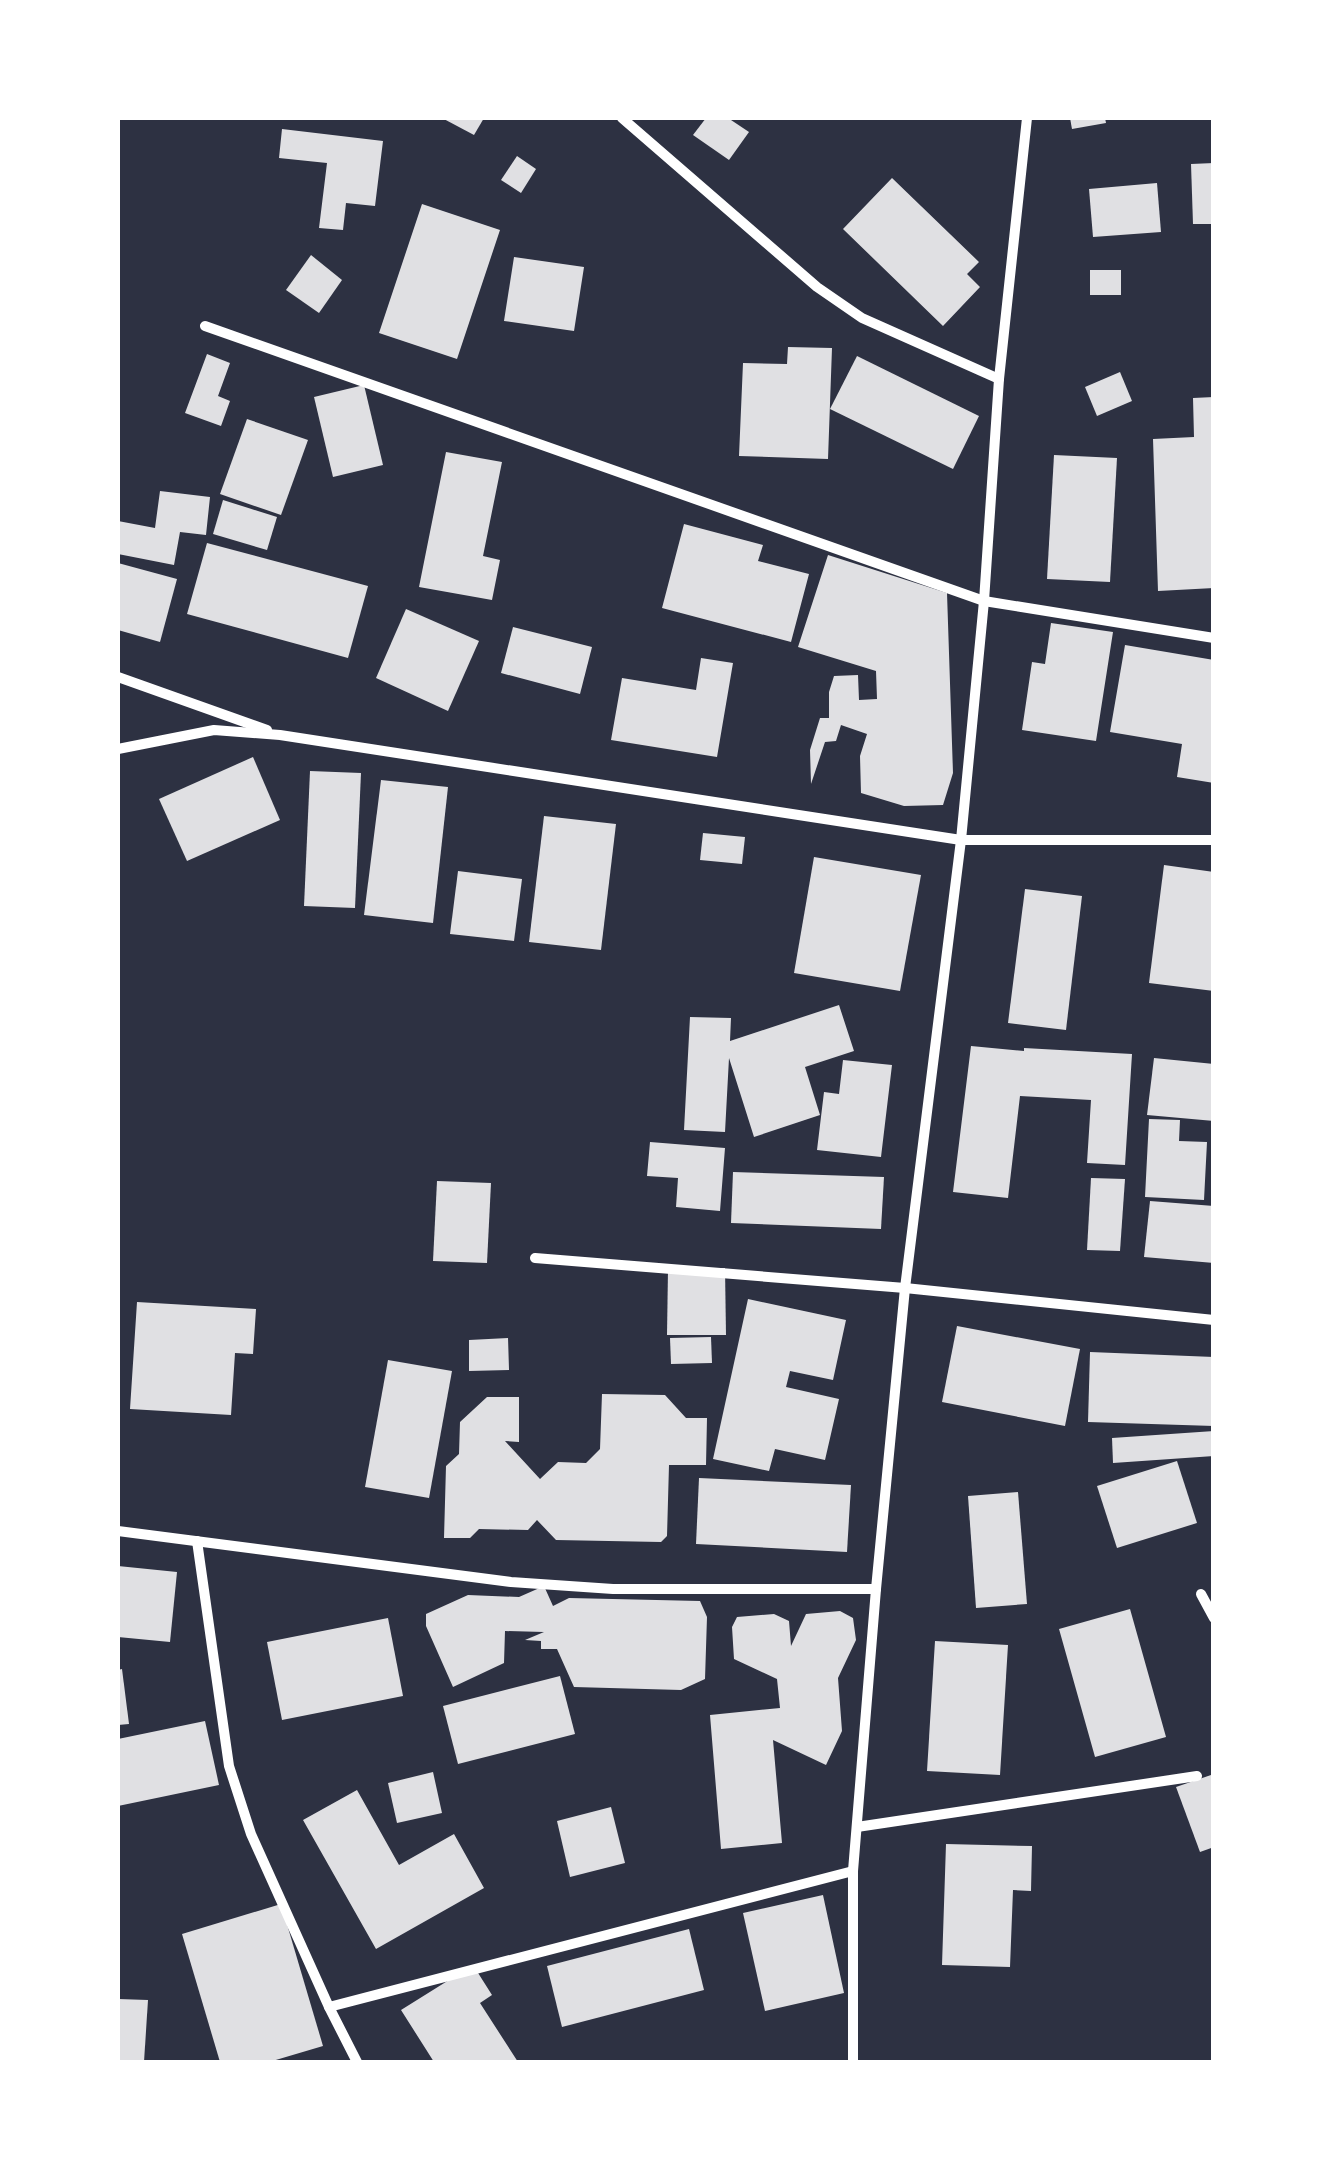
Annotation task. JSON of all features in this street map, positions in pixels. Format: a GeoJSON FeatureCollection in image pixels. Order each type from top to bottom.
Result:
{"type":"FeatureCollection","features":[{"type":"Feature","properties":{"kind":"street"},"geometry":{"type":"LineString","coordinates":[[622,118],[818,287],[862,318],[998,379]]}},
{"type":"Feature","properties":{"kind":"street"},"geometry":{"type":"LineString","coordinates":[[853,2062],[853,1871],[876,1589],[905,1288],[961,840],[984,600],[998,379],[1027,118]]}},
{"type":"Feature","properties":{"kind":"street"},"geometry":{"type":"LineString","coordinates":[[205,326],[984,600],[1214,638]]}},
{"type":"Feature","properties":{"kind":"street"},"geometry":{"type":"LineString","coordinates":[[118,677],[280,735]]}},
{"type":"Feature","properties":{"kind":"street"},"geometry":{"type":"LineString","coordinates":[[118,749],[214,730],[280,735],[961,840],[1214,840]]}},
{"type":"Feature","properties":{"kind":"street"},"geometry":{"type":"LineString","coordinates":[[535,1258],[905,1288],[1214,1320]]}},
{"type":"Feature","properties":{"kind":"street"},"geometry":{"type":"LineString","coordinates":[[118,1531],[511,1582],[613,1589],[876,1589]]}},
{"type":"Feature","properties":{"kind":"street"},"geometry":{"type":"LineString","coordinates":[[197,1541],[228,1766],[252,1834],[357,2062]]}},
{"type":"Feature","properties":{"kind":"street"},"geometry":{"type":"LineString","coordinates":[[1200,1594],[1214,1618]]}},
{"type":"Feature","properties":{"kind":"street"},"geometry":{"type":"LineString","coordinates":[[857,1827],[1197,1776]]}},
{"type":"Feature","properties":{"kind":"street"},"geometry":{"type":"LineString","coordinates":[[330,2008],[853,1871]]}},
{"type":"Feature","properties":{"kind":"building"},"geometry":{"type":"Polygon","coordinates":[[[442,118],[484,118],[474,135],[442,118]]]}},
{"type":"Feature","properties":{"kind":"building"},"geometry":{"type":"Polygon","coordinates":[[[706,118],[728,118],[749,132],[729,160],[693,135],[706,118]]]}},
{"type":"Feature","properties":{"kind":"building"},"geometry":{"type":"Polygon","coordinates":[[[1070,118],[1105,118],[1106,123],[1072,129],[1070,118]]]}},
{"type":"Feature","properties":{"kind":"building"},"geometry":{"type":"Polygon","coordinates":[[[282,129],[383,141],[375,206],[346,203],[343,230],[319,228],[327,163],[279,158],[282,129]]]}},
{"type":"Feature","properties":{"kind":"building"},"geometry":{"type":"Polygon","coordinates":[[[517,156],[536,169],[521,193],[501,180],[517,156]]]}},
{"type":"Feature","properties":{"kind":"building"},"geometry":{"type":"Polygon","coordinates":[[[1214,163],[1214,224],[1193,224],[1191,164],[1214,163]]]}},
{"type":"Feature","properties":{"kind":"building"},"geometry":{"type":"Polygon","coordinates":[[[892,178],[979,262],[967,274],[980,287],[943,326],[843,229],[892,178]]]}},
{"type":"Feature","properties":{"kind":"building"},"geometry":{"type":"Polygon","coordinates":[[[1157,183],[1161,232],[1093,237],[1089,189],[1157,183]]]}},
{"type":"Feature","properties":{"kind":"building"},"geometry":{"type":"Polygon","coordinates":[[[422,204],[500,230],[457,359],[379,333],[422,204]]]}},
{"type":"Feature","properties":{"kind":"building"},"geometry":{"type":"Polygon","coordinates":[[[311,255],[342,280],[319,313],[286,290],[311,255]]]}},
{"type":"Feature","properties":{"kind":"building"},"geometry":{"type":"Polygon","coordinates":[[[514,257],[584,267],[574,331],[504,321],[514,257]]]}},
{"type":"Feature","properties":{"kind":"building"},"geometry":{"type":"Polygon","coordinates":[[[1090,270],[1121,270],[1121,295],[1090,295],[1090,270]]]}},
{"type":"Feature","properties":{"kind":"building"},"geometry":{"type":"Polygon","coordinates":[[[788,347],[832,348],[828,459],[739,456],[743,363],[787,364],[788,347]]]}},
{"type":"Feature","properties":{"kind":"building"},"geometry":{"type":"Polygon","coordinates":[[[207,354],[230,363],[218,396],[230,401],[221,426],[185,413],[207,354]]]}},
{"type":"Feature","properties":{"kind":"building"},"geometry":{"type":"Polygon","coordinates":[[[857,356],[979,416],[953,469],[830,409],[857,356]]]}},
{"type":"Feature","properties":{"kind":"building"},"geometry":{"type":"Polygon","coordinates":[[[1120,372],[1132,401],[1097,416],[1085,387],[1120,372]]]}},
{"type":"Feature","properties":{"kind":"building"},"geometry":{"type":"Polygon","coordinates":[[[364,385],[383,465],[333,477],[314,397],[364,385]]]}},
{"type":"Feature","properties":{"kind":"building"},"geometry":{"type":"Polygon","coordinates":[[[1214,397],[1214,588],[1158,591],[1153,439],[1194,437],[1193,398],[1214,397]]]}},
{"type":"Feature","properties":{"kind":"building"},"geometry":{"type":"Polygon","coordinates":[[[247,419],[308,440],[281,515],[220,494],[247,419]]]}},
{"type":"Feature","properties":{"kind":"building"},"geometry":{"type":"Polygon","coordinates":[[[446,452],[502,462],[483,556],[500,560],[492,600],[419,587],[446,452]]]}},
{"type":"Feature","properties":{"kind":"building"},"geometry":{"type":"Polygon","coordinates":[[[1054,455],[1117,458],[1110,582],[1047,579],[1054,455]]]}},
{"type":"Feature","properties":{"kind":"building"},"geometry":{"type":"Polygon","coordinates":[[[160,491],[210,497],[206,535],[180,532],[174,565],[118,554],[118,521],[155,528],[160,491]]]}},
{"type":"Feature","properties":{"kind":"building"},"geometry":{"type":"Polygon","coordinates":[[[223,500],[277,517],[267,550],[213,534],[223,500]]]}},
{"type":"Feature","properties":{"kind":"building"},"geometry":{"type":"Polygon","coordinates":[[[684,524],[763,545],[758,561],[809,574],[791,642],[662,608],[684,524]]]}},
{"type":"Feature","properties":{"kind":"building"},"geometry":{"type":"Polygon","coordinates":[[[207,543],[368,586],[348,658],[187,614],[207,543]]]}},
{"type":"Feature","properties":{"kind":"building"},"geometry":{"type":"Polygon","coordinates":[[[828,555],[947,593],[953,773],[943,805],[904,806],[861,793],[860,756],[867,734],[841,725],[836,741],[825,742],[811,784],[810,750],[820,718],[829,718],[829,692],[834,676],[858,675],[859,700],[877,699],[876,671],[798,647],[828,555]]]}},
{"type":"Feature","properties":{"kind":"building"},"geometry":{"type":"Polygon","coordinates":[[[118,563],[177,579],[160,642],[118,630],[118,563]]]}},
{"type":"Feature","properties":{"kind":"building"},"geometry":{"type":"Polygon","coordinates":[[[406,609],[479,641],[448,711],[376,678],[406,609]]]}},
{"type":"Feature","properties":{"kind":"building"},"geometry":{"type":"Polygon","coordinates":[[[1051,623],[1113,632],[1096,741],[1022,730],[1032,662],[1045,664],[1051,623]]]}},
{"type":"Feature","properties":{"kind":"building"},"geometry":{"type":"Polygon","coordinates":[[[513,627],[592,647],[580,694],[501,673],[513,627]]]}},
{"type":"Feature","properties":{"kind":"building"},"geometry":{"type":"Polygon","coordinates":[[[1125,645],[1214,660],[1214,783],[1177,777],[1182,744],[1110,732],[1125,645]]]}},
{"type":"Feature","properties":{"kind":"building"},"geometry":{"type":"Polygon","coordinates":[[[701,658],[733,663],[717,757],[611,740],[622,678],[696,690],[701,658]]]}},
{"type":"Feature","properties":{"kind":"building"},"geometry":{"type":"Polygon","coordinates":[[[253,757],[280,820],[187,861],[159,799],[253,757]]]}},
{"type":"Feature","properties":{"kind":"building"},"geometry":{"type":"Polygon","coordinates":[[[310,771],[361,773],[355,908],[304,906],[310,771]]]}},
{"type":"Feature","properties":{"kind":"building"},"geometry":{"type":"Polygon","coordinates":[[[381,780],[448,787],[433,923],[364,915],[381,780]]]}},
{"type":"Feature","properties":{"kind":"building"},"geometry":{"type":"Polygon","coordinates":[[[544,816],[616,824],[601,950],[529,942],[544,816]]]}},
{"type":"Feature","properties":{"kind":"building"},"geometry":{"type":"Polygon","coordinates":[[[703,833],[745,837],[742,864],[700,860],[703,833]]]}},
{"type":"Feature","properties":{"kind":"building"},"geometry":{"type":"Polygon","coordinates":[[[814,857],[921,875],[900,991],[794,973],[814,857]]]}},
{"type":"Feature","properties":{"kind":"building"},"geometry":{"type":"Polygon","coordinates":[[[1164,865],[1214,872],[1214,991],[1149,983],[1164,865]]]}},
{"type":"Feature","properties":{"kind":"building"},"geometry":{"type":"Polygon","coordinates":[[[458,871],[522,879],[514,941],[450,934],[458,871]]]}},
{"type":"Feature","properties":{"kind":"building"},"geometry":{"type":"Polygon","coordinates":[[[1025,889],[1082,896],[1066,1030],[1008,1023],[1025,889]]]}},
{"type":"Feature","properties":{"kind":"building"},"geometry":{"type":"Polygon","coordinates":[[[839,1005],[854,1051],[805,1067],[820,1115],[754,1137],[729,1058],[725,1132],[684,1130],[690,1017],[731,1018],[730,1041],[839,1005]]]}},
{"type":"Feature","properties":{"kind":"building"},"geometry":{"type":"Polygon","coordinates":[[[971,1046],[1132,1054],[1125,1165],[1087,1163],[1091,1100],[1020,1096],[1008,1198],[953,1192],[971,1046]]]}},
{"type":"Feature","properties":{"kind":"building"},"geometry":{"type":"Polygon","coordinates":[[[1154,1058],[1214,1064],[1214,1121],[1147,1115],[1154,1058]]]}},
{"type":"Feature","properties":{"kind":"building"},"geometry":{"type":"Polygon","coordinates":[[[843,1060],[892,1065],[881,1157],[817,1150],[824,1092],[839,1094],[843,1060]]]}},
{"type":"Feature","properties":{"kind":"building"},"geometry":{"type":"Polygon","coordinates":[[[1149,1119],[1180,1120],[1179,1141],[1207,1142],[1204,1200],[1145,1197],[1149,1119]]]}},
{"type":"Feature","properties":{"kind":"building"},"geometry":{"type":"Polygon","coordinates":[[[650,1142],[725,1148],[720,1211],[676,1207],[678,1178],[647,1176],[650,1142]]]}},
{"type":"Feature","properties":{"kind":"building"},"geometry":{"type":"Polygon","coordinates":[[[733,1172],[884,1177],[881,1229],[731,1223],[733,1172]]]}},
{"type":"Feature","properties":{"kind":"building"},"geometry":{"type":"Polygon","coordinates":[[[1091,1178],[1125,1179],[1120,1251],[1087,1250],[1091,1178]]]}},
{"type":"Feature","properties":{"kind":"building"},"geometry":{"type":"Polygon","coordinates":[[[437,1181],[491,1183],[487,1263],[433,1261],[437,1181]]]}},
{"type":"Feature","properties":{"kind":"building"},"geometry":{"type":"Polygon","coordinates":[[[1150,1201],[1214,1206],[1214,1263],[1144,1257],[1150,1201]]]}},
{"type":"Feature","properties":{"kind":"building"},"geometry":{"type":"Polygon","coordinates":[[[725,1268],[726,1335],[667,1335],[668,1269],[725,1268]]]}},
{"type":"Feature","properties":{"kind":"building"},"geometry":{"type":"Polygon","coordinates":[[[748,1299],[846,1320],[833,1380],[790,1371],[786,1387],[839,1399],[825,1460],[775,1449],[769,1471],[713,1459],[748,1299]]]}},
{"type":"Feature","properties":{"kind":"building"},"geometry":{"type":"Polygon","coordinates":[[[137,1302],[256,1309],[253,1354],[235,1353],[231,1415],[130,1409],[137,1302]]]}},
{"type":"Feature","properties":{"kind":"building"},"geometry":{"type":"Polygon","coordinates":[[[957,1326],[1080,1349],[1065,1426],[942,1402],[957,1326]]]}},
{"type":"Feature","properties":{"kind":"building"},"geometry":{"type":"Polygon","coordinates":[[[711,1337],[712,1363],[671,1364],[670,1338],[711,1337]]]}},
{"type":"Feature","properties":{"kind":"building"},"geometry":{"type":"Polygon","coordinates":[[[508,1338],[509,1370],[469,1371],[469,1340],[508,1338]]]}},
{"type":"Feature","properties":{"kind":"building"},"geometry":{"type":"Polygon","coordinates":[[[1090,1352],[1214,1357],[1214,1426],[1088,1422],[1090,1352]]]}},
{"type":"Feature","properties":{"kind":"building"},"geometry":{"type":"Polygon","coordinates":[[[388,1360],[452,1371],[429,1498],[365,1487],[388,1360]]]}},
{"type":"Feature","properties":{"kind":"building"},"geometry":{"type":"Polygon","coordinates":[[[602,1394],[665,1395],[686,1418],[707,1418],[706,1465],[669,1465],[667,1536],[661,1542],[556,1540],[537,1520],[528,1530],[479,1529],[470,1538],[444,1538],[446,1466],[459,1454],[460,1422],[487,1397],[519,1397],[519,1442],[505,1441],[540,1479],[558,1462],[586,1463],[600,1449],[602,1394]]]}},
{"type":"Feature","properties":{"kind":"building"},"geometry":{"type":"Polygon","coordinates":[[[1214,1431],[1214,1456],[1113,1463],[1112,1438],[1214,1431]]]}},
{"type":"Feature","properties":{"kind":"building"},"geometry":{"type":"Polygon","coordinates":[[[1177,1461],[1197,1523],[1117,1548],[1097,1486],[1177,1461]]]}},
{"type":"Feature","properties":{"kind":"building"},"geometry":{"type":"Polygon","coordinates":[[[699,1478],[851,1485],[847,1552],[696,1544],[699,1478]]]}},
{"type":"Feature","properties":{"kind":"building"},"geometry":{"type":"Polygon","coordinates":[[[1018,1492],[1027,1604],[976,1608],[968,1496],[1018,1492]]]}},
{"type":"Feature","properties":{"kind":"building"},"geometry":{"type":"Polygon","coordinates":[[[118,1566],[177,1572],[170,1642],[118,1637],[118,1566]]]}},
{"type":"Feature","properties":{"kind":"building"},"geometry":{"type":"Polygon","coordinates":[[[544,1586],[553,1606],[569,1598],[700,1601],[707,1617],[705,1679],[681,1690],[574,1687],[557,1649],[541,1649],[541,1641],[525,1640],[544,1632],[505,1631],[504,1663],[453,1687],[426,1626],[426,1614],[468,1595],[519,1597],[544,1586]]]}},
{"type":"Feature","properties":{"kind":"building"},"geometry":{"type":"Polygon","coordinates":[[[1130,1609],[1166,1737],[1095,1757],[1059,1629],[1130,1609]]]}},
{"type":"Feature","properties":{"kind":"building"},"geometry":{"type":"Polygon","coordinates":[[[840,1611],[853,1618],[856,1640],[838,1678],[842,1731],[826,1765],[773,1740],[782,1843],[721,1849],[710,1715],[780,1708],[777,1679],[734,1659],[732,1627],[737,1617],[774,1614],[789,1621],[791,1646],[806,1614],[840,1611]]]}},
{"type":"Feature","properties":{"kind":"building"},"geometry":{"type":"Polygon","coordinates":[[[388,1618],[403,1696],[282,1720],[267,1642],[388,1618]]]}},
{"type":"Feature","properties":{"kind":"building"},"geometry":{"type":"Polygon","coordinates":[[[935,1641],[1008,1645],[1000,1775],[927,1771],[935,1641]]]}},
{"type":"Feature","properties":{"kind":"building"},"geometry":{"type":"Polygon","coordinates":[[[122,1669],[129,1724],[118,1725],[118,1670],[122,1669]]]}},
{"type":"Feature","properties":{"kind":"building"},"geometry":{"type":"Polygon","coordinates":[[[560,1676],[575,1734],[458,1764],[443,1706],[560,1676]]]}},
{"type":"Feature","properties":{"kind":"building"},"geometry":{"type":"Polygon","coordinates":[[[205,1721],[219,1785],[118,1806],[118,1739],[205,1721]]]}},
{"type":"Feature","properties":{"kind":"building"},"geometry":{"type":"Polygon","coordinates":[[[433,1772],[442,1813],[397,1823],[388,1783],[433,1772]]]}},
{"type":"Feature","properties":{"kind":"building"},"geometry":{"type":"Polygon","coordinates":[[[1211,1775],[1214,1847],[1200,1852],[1176,1787],[1211,1775]]]}},
{"type":"Feature","properties":{"kind":"building"},"geometry":{"type":"Polygon","coordinates":[[[357,1790],[399,1865],[454,1834],[484,1888],[376,1949],[303,1820],[357,1790]]]}},
{"type":"Feature","properties":{"kind":"building"},"geometry":{"type":"Polygon","coordinates":[[[611,1807],[625,1863],[570,1877],[557,1821],[611,1807]]]}},
{"type":"Feature","properties":{"kind":"building"},"geometry":{"type":"Polygon","coordinates":[[[946,1844],[1032,1846],[1031,1891],[1013,1890],[1010,1967],[942,1965],[946,1844]]]}},
{"type":"Feature","properties":{"kind":"building"},"geometry":{"type":"Polygon","coordinates":[[[823,1895],[844,1993],[765,2011],[743,1913],[823,1895]]]}},
{"type":"Feature","properties":{"kind":"building"},"geometry":{"type":"Polygon","coordinates":[[[281,1904],[323,2046],[269,2062],[220,2062],[182,1934],[281,1904]]]}},
{"type":"Feature","properties":{"kind":"building"},"geometry":{"type":"Polygon","coordinates":[[[689,1929],[704,1990],[562,2027],[547,1966],[689,1929]]]}},
{"type":"Feature","properties":{"kind":"building"},"geometry":{"type":"Polygon","coordinates":[[[473,1965],[492,1995],[480,2003],[518,2062],[434,2062],[401,2010],[473,1965]]]}},
{"type":"Feature","properties":{"kind":"building"},"geometry":{"type":"Polygon","coordinates":[[[118,1999],[148,2000],[144,2062],[118,2062],[118,1999]]]}}]}
